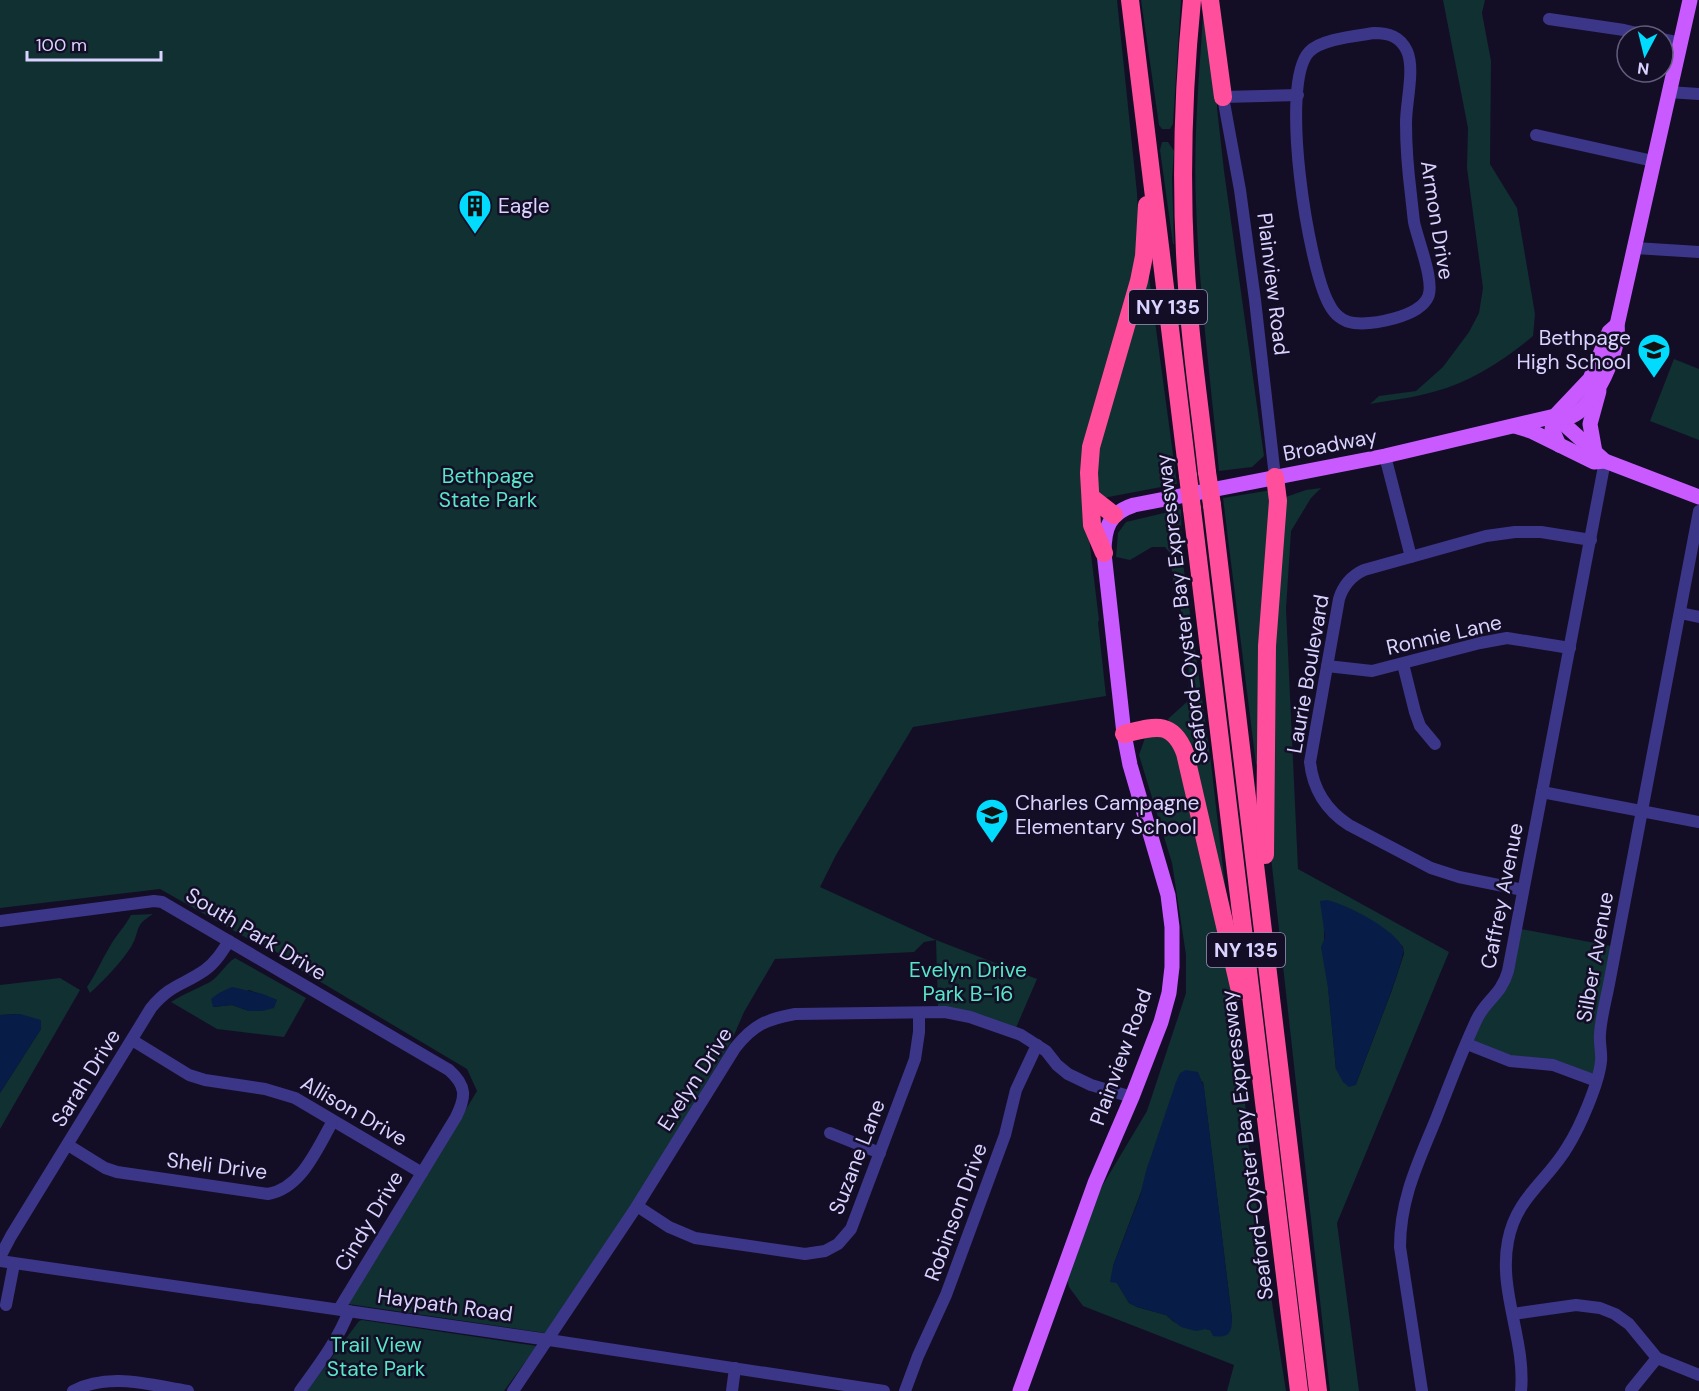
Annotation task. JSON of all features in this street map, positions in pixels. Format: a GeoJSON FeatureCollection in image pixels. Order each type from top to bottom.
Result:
{"type":"FeatureCollection","features":[{"type":"Feature","properties":{"kind":"highway","name":"Seaford-Oyster Bay Expressway"},"geometry":{"type":"LineString","coordinates":[[1130,0],[1299,1391]]}},
{"type":"Feature","properties":{"kind":"highway","name":"Seaford-Oyster Bay Expressway"},"geometry":{"type":"LineString","coordinates":[[1192,0],[1184,123],[1183,203],[1191,334],[1318,1391]]}},
{"type":"Feature","properties":{"kind":"highway"},"geometry":{"type":"LineString","coordinates":[[1210,0],[1223,97]]}},
{"type":"Feature","properties":{"kind":"highway"},"geometry":{"type":"LineString","coordinates":[[1104,553],[1092,525],[1089,473],[1093,436],[1142,268],[1146,220],[1147,138]]}},
{"type":"Feature","properties":{"kind":"highway"},"geometry":{"type":"LineString","coordinates":[[1266,950],[1264,814],[1266,691],[1267,646],[1278,501],[1275,477]]}},
{"type":"Feature","properties":{"kind":"highway"},"geometry":{"type":"LineString","coordinates":[[1091,497],[1114,515]]}},
{"type":"Feature","properties":{"kind":"highway"},"geometry":{"type":"LineString","coordinates":[[1124,734],[1159,727],[1176,735],[1183,746],[1262,1083]]}},
{"type":"Feature","properties":{"kind":"main road","name":"Broadway"},"geometry":{"type":"LineString","coordinates":[[1114,515],[1134,505],[1385,456],[1556,416],[1569,417],[1585,405],[1601,386],[1619,336],[1617,325],[1690,0]]}},
{"type":"Feature","properties":{"kind":"main road","name":"Broadway"},"geometry":{"type":"LineString","coordinates":[[1556,416],[1590,379],[1609,332],[1617,325]]}},
{"type":"Feature","properties":{"kind":"main road"},"geometry":{"type":"LineString","coordinates":[[1600,456],[1590,424],[1601,386]]}},
{"type":"Feature","properties":{"kind":"main road"},"geometry":{"type":"LineString","coordinates":[[1559,445],[1552,429],[1556,416],[1600,456],[1699,497]]}},
{"type":"Feature","properties":{"kind":"main road"},"geometry":{"type":"LineString","coordinates":[[1515,426],[1594,462],[1600,456]]}},
{"type":"Feature","properties":{"kind":"main road","name":"Plainview Road"},"geometry":{"type":"LineString","coordinates":[[1020,1391],[1095,1183],[1132,1097],[1161,1022],[1169,993],[1173,927],[1164,880],[1130,765],[1124,734],[1104,553],[1106,532],[1114,515]]}},
{"type":"Feature","properties":{"kind":"street"},"geometry":{"type":"LineString","coordinates":[[1549,18],[1615,29]]}},
{"type":"Feature","properties":{"kind":"street","name":"Armon Drive"},"geometry":{"type":"LineString","coordinates":[[1374,33],[1387,33],[1402,43],[1410,60],[1406,121],[1407,164],[1414,222],[1430,284],[1428,297],[1419,309],[1395,318],[1355,323],[1342,319],[1329,305],[1316,266],[1303,206],[1298,155],[1298,95],[1301,66],[1311,49],[1332,41],[1374,33]]}},
{"type":"Feature","properties":{"kind":"street"},"geometry":{"type":"LineString","coordinates":[[1675,42],[1681,43]]}},
{"type":"Feature","properties":{"kind":"street"},"geometry":{"type":"LineString","coordinates":[[1668,92],[1699,94]]}},
{"type":"Feature","properties":{"kind":"street"},"geometry":{"type":"LineString","coordinates":[[1223,97],[1298,95]]}},
{"type":"Feature","properties":{"kind":"street","name":"Plainview Road"},"geometry":{"type":"LineString","coordinates":[[1223,97],[1240,190],[1275,477]]}},
{"type":"Feature","properties":{"kind":"street"},"geometry":{"type":"LineString","coordinates":[[1536,135],[1653,161]]}},
{"type":"Feature","properties":{"kind":"street"},"geometry":{"type":"LineString","coordinates":[[1635,248],[1699,252]]}},
{"type":"Feature","properties":{"kind":"street"},"geometry":{"type":"LineString","coordinates":[[1385,456],[1411,556]]}},
{"type":"Feature","properties":{"kind":"street","name":"Caffrey Avenue"},"geometry":{"type":"LineString","coordinates":[[1422,1391],[1400,1247],[1400,1224],[1406,1196],[1477,1018],[1504,984],[1591,540],[1600,456]]}},
{"type":"Feature","properties":{"kind":"street","name":"Silber Avenue"},"geometry":{"type":"LineString","coordinates":[[1521,1391],[1520,1360],[1506,1265],[1508,1242],[1516,1214],[1531,1191],[1554,1167],[1568,1147],[1596,1081],[1601,1061],[1600,1034],[1699,511]]}},
{"type":"Feature","properties":{"kind":"street","name":"Laurie Boulevard"},"geometry":{"type":"LineString","coordinates":[[1523,890],[1459,877],[1431,868],[1349,825],[1330,811],[1315,786],[1310,762],[1339,599],[1346,583],[1364,570],[1486,536],[1515,532],[1541,532],[1591,540]]}},
{"type":"Feature","properties":{"kind":"street"},"geometry":{"type":"LineString","coordinates":[[1680,613],[1699,617]]}},
{"type":"Feature","properties":{"kind":"street","name":"Ronnie Lane"},"geometry":{"type":"LineString","coordinates":[[1327,666],[1372,671],[1507,638],[1570,648]]}},
{"type":"Feature","properties":{"kind":"street"},"geometry":{"type":"LineString","coordinates":[[1403,664],[1420,726],[1435,744]]}},
{"type":"Feature","properties":{"kind":"street"},"geometry":{"type":"LineString","coordinates":[[1542,792],[1699,822]]}},
{"type":"Feature","properties":{"kind":"street","name":"South Park Drive"},"geometry":{"type":"LineString","coordinates":[[0,921],[154,901],[170,905],[449,1070],[458,1077],[463,1090]]}},
{"type":"Feature","properties":{"kind":"street","name":"Sarah Drive"},"geometry":{"type":"LineString","coordinates":[[0,1259],[10,1236],[151,1008],[174,986],[207,969],[229,941]]}},
{"type":"Feature","properties":{"kind":"street","name":"Evelyn Drive"},"geometry":{"type":"LineString","coordinates":[[513,1391],[637,1206],[735,1048],[756,1026],[774,1018],[795,1014],[945,1012],[970,1017],[1021,1035],[1046,1051],[1068,1074],[1091,1085],[1132,1097]]}},
{"type":"Feature","properties":{"kind":"street","name":"Suzane Lane"},"geometry":{"type":"LineString","coordinates":[[637,1206],[669,1227],[695,1238],[814,1254],[838,1244],[851,1229],[915,1059],[919,1013]]}},
{"type":"Feature","properties":{"kind":"street","name":"Allison Drive"},"geometry":{"type":"LineString","coordinates":[[132,1040],[189,1075],[205,1080],[281,1092],[295,1098],[422,1173]]}},
{"type":"Feature","properties":{"kind":"street"},"geometry":{"type":"LineString","coordinates":[[1467,1044],[1510,1061],[1553,1065],[1596,1081]]}},
{"type":"Feature","properties":{"kind":"street","name":"Robinson Drive"},"geometry":{"type":"LineString","coordinates":[[905,1391],[946,1295],[1005,1135],[1016,1090],[1037,1045]]}},
{"type":"Feature","properties":{"kind":"street","name":"Cindy Drive"},"geometry":{"type":"LineString","coordinates":[[300,1391],[344,1324],[344,1310],[460,1110],[463,1103],[463,1090]]}},
{"type":"Feature","properties":{"kind":"street","name":"Sheli Drive"},"geometry":{"type":"LineString","coordinates":[[68,1145],[105,1168],[117,1172],[268,1194],[284,1190],[295,1181],[333,1121]]}},
{"type":"Feature","properties":{"kind":"street"},"geometry":{"type":"LineString","coordinates":[[830,1133],[880,1153]]}},
{"type":"Feature","properties":{"kind":"street","name":"Haypath Road"},"geometry":{"type":"LineString","coordinates":[[0,1259],[14,1264],[344,1310],[884,1391]]}},
{"type":"Feature","properties":{"kind":"street"},"geometry":{"type":"LineString","coordinates":[[6,1305],[14,1264]]}},
{"type":"Feature","properties":{"kind":"street"},"geometry":{"type":"LineString","coordinates":[[1513,1314],[1576,1305],[1600,1308],[1615,1314],[1629,1324],[1656,1358],[1699,1375]]}},
{"type":"Feature","properties":{"kind":"street"},"geometry":{"type":"LineString","coordinates":[[1631,1390],[1656,1358]]}},
{"type":"Feature","properties":{"kind":"street"},"geometry":{"type":"LineString","coordinates":[[732,1391],[735,1368]]}},
{"type":"Feature","properties":{"kind":"street"},"geometry":{"type":"LineString","coordinates":[[73,1391],[98,1381],[115,1380],[188,1391]]}},
{"type":"Feature","properties":{"kind":"green space","name":"Bethpage State Park"},"geometry":{"type":"Polygon","coordinates":[[[0,0],[1117,0],[1139,232],[1137,267],[1085,505],[1106,696],[913,727],[836,855],[820,887],[936,940],[924,942],[914,952],[775,959],[744,1012],[731,1042],[638,1195],[545,1333],[348,1304],[477,1091],[467,1069],[287,962],[312,974],[260,942],[259,945],[160,889],[0,908],[0,0]]]}},
{"type":"Feature","properties":{"kind":"green space"},"geometry":{"type":"Polygon","coordinates":[[[1141,0],[1181,0],[1173,124],[1170,129],[1162,129],[1159,125],[1141,0]]]}},
{"type":"Feature","properties":{"kind":"green space"},"geometry":{"type":"Polygon","coordinates":[[[1204,0],[1217,89],[1224,171],[1264,456],[1252,467],[1219,471],[1202,305],[1195,178],[1204,0]]]}},
{"type":"Feature","properties":{"kind":"green space"},"geometry":{"type":"Polygon","coordinates":[[[1443,0],[1485,0],[1482,13],[1491,61],[1490,164],[1517,208],[1535,314],[1533,336],[1498,362],[1460,383],[1425,394],[1370,404],[1379,396],[1416,391],[1443,367],[1469,332],[1479,313],[1483,288],[1467,168],[1468,128],[1443,0]]]}},
{"type":"Feature","properties":{"kind":"green space"},"geometry":{"type":"Polygon","coordinates":[[[1162,142],[1168,142],[1174,151],[1172,178],[1174,244],[1160,150],[1162,142]]]}},
{"type":"Feature","properties":{"kind":"green space"},"geometry":{"type":"Polygon","coordinates":[[[1146,275],[1149,277],[1177,484],[1103,498],[1096,497],[1098,445],[1146,275]]]}},
{"type":"Feature","properties":{"kind":"green space"},"geometry":{"type":"Polygon","coordinates":[[[1674,359],[1699,369],[1699,440],[1650,421],[1674,359]]]}},
{"type":"Feature","properties":{"kind":"green space"},"geometry":{"type":"Polygon","coordinates":[[[1321,488],[1311,498],[1291,531],[1286,609],[1298,869],[1449,952],[1337,1223],[1359,1391],[1330,1391],[1269,839],[1283,498],[1306,490],[1321,488]],[[1324,921],[1324,944],[1336,1069],[1356,1084],[1404,954],[1403,947],[1390,933],[1324,921]]]}},
{"type":"Feature","properties":{"kind":"green space"},"geometry":{"type":"Polygon","coordinates":[[[1272,490],[1258,767],[1223,498],[1272,490]]]}},
{"type":"Feature","properties":{"kind":"green space"},"geometry":{"type":"Polygon","coordinates":[[[1181,509],[1182,556],[1211,763],[1228,912],[1168,719],[1189,700],[1188,634],[1175,591],[1169,552],[1165,547],[1152,547],[1130,560],[1116,557],[1118,533],[1126,522],[1181,509]]]}},
{"type":"Feature","properties":{"kind":"green space"},"geometry":{"type":"Polygon","coordinates":[[[1146,735],[1167,738],[1176,750],[1199,853],[1222,935],[1237,1006],[1250,1163],[1286,1391],[1227,1391],[1234,1365],[1083,1306],[1069,1287],[1067,1279],[1092,1203],[1147,1111],[1186,993],[1186,955],[1172,863],[1139,755],[1146,735]],[[1203,1081],[1144,1184],[1113,1266],[1117,1283],[1129,1303],[1137,1307],[1166,1315],[1174,1322],[1210,1330],[1232,1319],[1203,1081]]]}},
{"type":"Feature","properties":{"kind":"green space"},"geometry":{"type":"Polygon","coordinates":[[[153,914],[140,925],[131,947],[122,960],[90,993],[87,987],[111,944],[131,915],[153,914]]]}},
{"type":"Feature","properties":{"kind":"green space"},"geometry":{"type":"Polygon","coordinates":[[[1516,928],[1616,947],[1596,1081],[1522,1063],[1467,1044],[1500,990],[1516,928]]]}},
{"type":"Feature","properties":{"kind":"green space","name":"Evelyn Drive Park B-16"},"geometry":{"type":"Polygon","coordinates":[[[936,940],[1037,979],[1015,1030],[938,1008],[936,940]]]}},
{"type":"Feature","properties":{"kind":"green space"},"geometry":{"type":"Polygon","coordinates":[[[235,958],[306,998],[284,1037],[217,1029],[171,1002],[210,982],[235,958]],[[249,990],[213,1007],[232,1005],[249,1011],[277,1000],[249,990]]]}},
{"type":"Feature","properties":{"kind":"green space"},"geometry":{"type":"Polygon","coordinates":[[[60,978],[80,990],[0,1129],[0,1093],[41,1029],[20,1014],[0,1015],[0,985],[60,978]]]}},
{"type":"Feature","properties":{"kind":"green space","name":"Trail View State Park"},"geometry":{"type":"Polygon","coordinates":[[[362,1320],[537,1346],[504,1391],[307,1391],[362,1320]]]}},
{"type":"Feature","properties":{"kind":"water"},"geometry":{"type":"Polygon","coordinates":[[[1327,900],[1358,912],[1381,926],[1399,942],[1403,949],[1391,992],[1356,1085],[1349,1087],[1343,1082],[1336,1069],[1328,988],[1321,947],[1325,937],[1320,901],[1327,900]]]}},
{"type":"Feature","properties":{"kind":"water"},"geometry":{"type":"Polygon","coordinates":[[[232,987],[263,994],[277,1000],[274,1008],[249,1011],[232,1005],[213,1007],[211,999],[232,987]]]}},
{"type":"Feature","properties":{"kind":"water"},"geometry":{"type":"Polygon","coordinates":[[[20,1014],[41,1020],[41,1029],[0,1093],[0,1015],[20,1014]]]}},
{"type":"Feature","properties":{"kind":"water"},"geometry":{"type":"Polygon","coordinates":[[[1186,1070],[1198,1072],[1204,1087],[1232,1319],[1230,1331],[1222,1336],[1213,1336],[1210,1330],[1206,1329],[1196,1331],[1181,1327],[1166,1315],[1137,1307],[1129,1303],[1117,1283],[1110,1282],[1113,1266],[1140,1196],[1146,1171],[1176,1082],[1180,1073],[1186,1070]]]}},
{"type":"Feature","properties":{"kind":"place","name":"Eagle"},"geometry":{"type":"Point","coordinates":[475,235]}},
{"type":"Feature","properties":{"kind":"place","name":"Bethpage High School"},"geometry":{"type":"Point","coordinates":[1654,379]}},
{"type":"Feature","properties":{"kind":"place","name":"Charles Campagne Elementary School"},"geometry":{"type":"Point","coordinates":[992,844]}}]}
